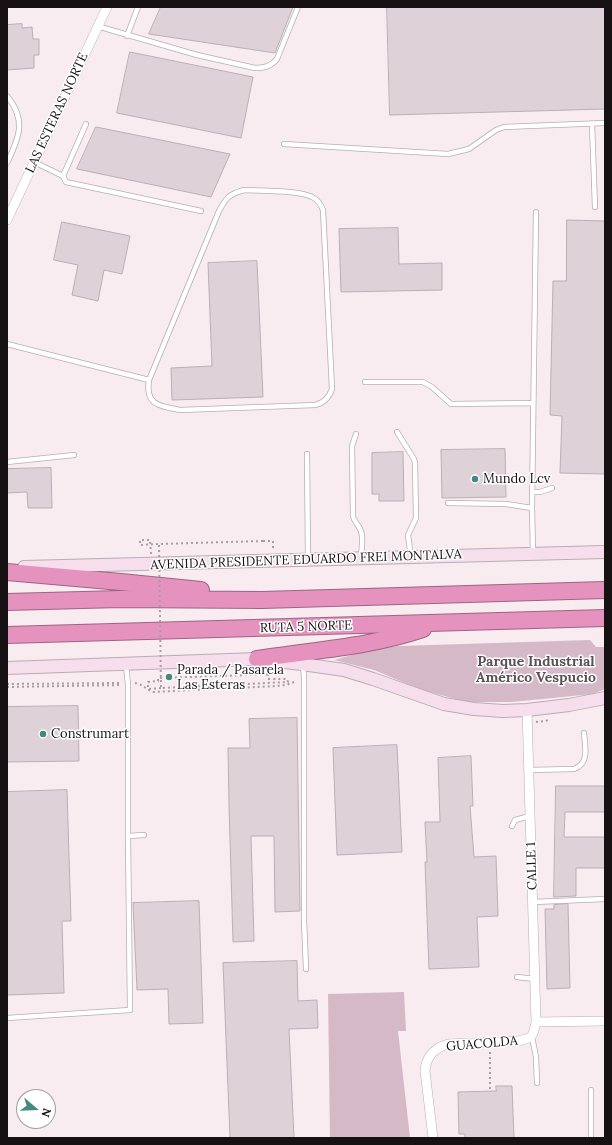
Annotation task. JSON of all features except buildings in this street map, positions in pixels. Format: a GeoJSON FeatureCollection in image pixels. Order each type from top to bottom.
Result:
{"type":"FeatureCollection","features":[{"type":"Feature","properties":{"kind":"highway"},"geometry":{"type":"LineString","coordinates":[[7,572],[166,586],[262,600]]}},
{"type":"Feature","properties":{"kind":"highway"},"geometry":{"type":"LineString","coordinates":[[7,602],[120,599],[262,600],[603,590]]}},
{"type":"Feature","properties":{"kind":"highway","name":"RUTA 5 NORTE"},"geometry":{"type":"LineString","coordinates":[[7,635],[605,618]]}},
{"type":"Feature","properties":{"kind":"highway"},"geometry":{"type":"LineString","coordinates":[[257,659],[396,637],[442,623]]}},
{"type":"Feature","properties":{"kind":"main road","name":"AVENIDA PRESIDENTE EDUARDO FREI MONTALVA"},"geometry":{"type":"LineString","coordinates":[[7,568],[605,552]]}},
{"type":"Feature","properties":{"kind":"main road"},"geometry":{"type":"LineString","coordinates":[[7,668],[257,659],[333,668],[358,674],[423,697],[455,706],[488,710],[527,710],[569,705],[605,698]]}},
{"type":"Feature","properties":{"kind":"street","name":"LAS ESTERAS NORTE"},"geometry":{"type":"LineString","coordinates":[[7,220],[106,7]]}},
{"type":"Feature","properties":{"kind":"street","name":"CALLE 1"},"geometry":{"type":"LineString","coordinates":[[527,710],[536,1022]]}},
{"type":"Feature","properties":{"kind":"street"},"geometry":{"type":"LineString","coordinates":[[536,1022],[605,1021]]}},
{"type":"Feature","properties":{"kind":"street","name":"GUACOLDA"},"geometry":{"type":"LineString","coordinates":[[433,1138],[425,1071],[429,1057],[437,1049],[448,1044],[518,1041],[532,1037],[536,1022]]}},
{"type":"Feature","properties":{"kind":"lane"},"geometry":{"type":"LineString","coordinates":[[127,36],[138,7]]}},
{"type":"Feature","properties":{"kind":"lane"},"geometry":{"type":"LineString","coordinates":[[97,26],[127,36],[197,55],[255,68],[262,68],[272,64],[277,58],[298,7]]}},
{"type":"Feature","properties":{"kind":"lane"},"geometry":{"type":"LineString","coordinates":[[7,96],[15,106],[19,116],[20,128],[13,152],[7,163]]}},
{"type":"Feature","properties":{"kind":"lane"},"geometry":{"type":"LineString","coordinates":[[284,144],[448,154],[469,149],[496,130],[504,127],[605,123]]}},
{"type":"Feature","properties":{"kind":"lane"},"geometry":{"type":"LineString","coordinates":[[63,176],[86,124]]}},
{"type":"Feature","properties":{"kind":"lane"},"geometry":{"type":"LineString","coordinates":[[592,124],[595,207]]}},
{"type":"Feature","properties":{"kind":"lane"},"geometry":{"type":"LineString","coordinates":[[34,162],[63,176],[66,182],[201,211]]}},
{"type":"Feature","properties":{"kind":"lane"},"geometry":{"type":"LineString","coordinates":[[244,190],[303,194],[314,197],[319,202],[323,210],[333,384],[327,399],[315,406],[180,410],[164,407],[152,400],[147,391],[149,380],[219,211],[228,198],[232,194],[244,190]]}},
{"type":"Feature","properties":{"kind":"lane"},"geometry":{"type":"LineString","coordinates":[[533,554],[532,492],[536,212]]}},
{"type":"Feature","properties":{"kind":"lane"},"geometry":{"type":"LineString","coordinates":[[7,344],[149,380]]}},
{"type":"Feature","properties":{"kind":"lane"},"geometry":{"type":"LineString","coordinates":[[365,382],[423,382],[432,387],[451,404],[533,403]]}},
{"type":"Feature","properties":{"kind":"lane"},"geometry":{"type":"LineString","coordinates":[[397,432],[415,463],[416,518],[408,535],[411,557]]}},
{"type":"Feature","properties":{"kind":"lane"},"geometry":{"type":"LineString","coordinates":[[356,434],[352,446],[353,517],[362,537],[361,558]]}},
{"type":"Feature","properties":{"kind":"lane"},"geometry":{"type":"LineString","coordinates":[[307,454],[308,560]]}},
{"type":"Feature","properties":{"kind":"lane"},"geometry":{"type":"LineString","coordinates":[[7,462],[74,456]]}},
{"type":"Feature","properties":{"kind":"lane"},"geometry":{"type":"LineString","coordinates":[[532,492],[540,492],[552,488]]}},
{"type":"Feature","properties":{"kind":"lane"},"geometry":{"type":"LineString","coordinates":[[448,503],[506,504],[532,508]]}},
{"type":"Feature","properties":{"kind":"lane"},"geometry":{"type":"LineString","coordinates":[[7,1018],[130,1010],[128,684],[126,663]]}},
{"type":"Feature","properties":{"kind":"lane"},"geometry":{"type":"LineString","coordinates":[[302,664],[304,678],[304,912],[306,969]]}},
{"type":"Feature","properties":{"kind":"lane"},"geometry":{"type":"LineString","coordinates":[[529,770],[574,769],[580,767],[585,756],[584,734]]}},
{"type":"Feature","properties":{"kind":"lane"},"geometry":{"type":"LineString","coordinates":[[512,826],[515,820],[530,816]]}},
{"type":"Feature","properties":{"kind":"lane"},"geometry":{"type":"LineString","coordinates":[[128,836],[144,835]]}},
{"type":"Feature","properties":{"kind":"lane"},"geometry":{"type":"LineString","coordinates":[[533,902],[605,899]]}},
{"type":"Feature","properties":{"kind":"lane"},"geometry":{"type":"LineString","coordinates":[[517,977],[535,979]]}},
{"type":"Feature","properties":{"kind":"lane"},"geometry":{"type":"LineString","coordinates":[[532,1037],[536,1057],[537,1083]]}},
{"type":"Feature","properties":{"kind":"lane"},"geometry":{"type":"LineString","coordinates":[[591,1090],[591,1138]]}},
{"type":"Feature","properties":{"kind":"path"},"geometry":{"type":"LineString","coordinates":[[151,555],[151,548],[150,540],[140,540],[140,545],[146,545],[152,544],[263,542],[273,541],[273,553]]}},
{"type":"Feature","properties":{"kind":"path"},"geometry":{"type":"LineString","coordinates":[[159,544],[161,688]]}},
{"type":"Feature","properties":{"kind":"path"},"geometry":{"type":"LineString","coordinates":[[268,674],[268,679],[287,678],[288,682],[148,689],[148,682],[158,681],[158,678],[268,674],[282,674]]}},
{"type":"Feature","properties":{"kind":"path"},"geometry":{"type":"LineString","coordinates":[[7,686],[139,683],[154,692],[286,685],[304,678]]}},
{"type":"Feature","properties":{"kind":"path"},"geometry":{"type":"LineString","coordinates":[[490,1043],[490,1091]]}},
{"type":"Feature","properties":{"kind":"shaded area"},"geometry":{"type":"Polygon","coordinates":[[[590,640],[596,647],[605,647],[605,689],[593,694],[512,702],[467,702],[422,690],[374,670],[334,660],[370,650],[399,646],[590,640]]]}},
{"type":"Feature","properties":{"kind":"shaded area"},"geometry":{"type":"Polygon","coordinates":[[[404,992],[406,1031],[398,1031],[410,1138],[330,1138],[328,994],[404,992]]]}},
{"type":"Feature","properties":{"kind":"place","name":"Mundo Lcv"},"geometry":{"type":"Point","coordinates":[475,479]}},
{"type":"Feature","properties":{"kind":"place","name":"Parada / Pasarela Las Esteras"},"geometry":{"type":"Point","coordinates":[169,677]}},
{"type":"Feature","properties":{"kind":"place","name":"Construmart"},"geometry":{"type":"Point","coordinates":[43,734]}},
{"type":"Feature","properties":{"kind":"district","name":"Parque Industrial Américo Vespucio"},"geometry":{"type":"Point","coordinates":[536,670]}}]}
